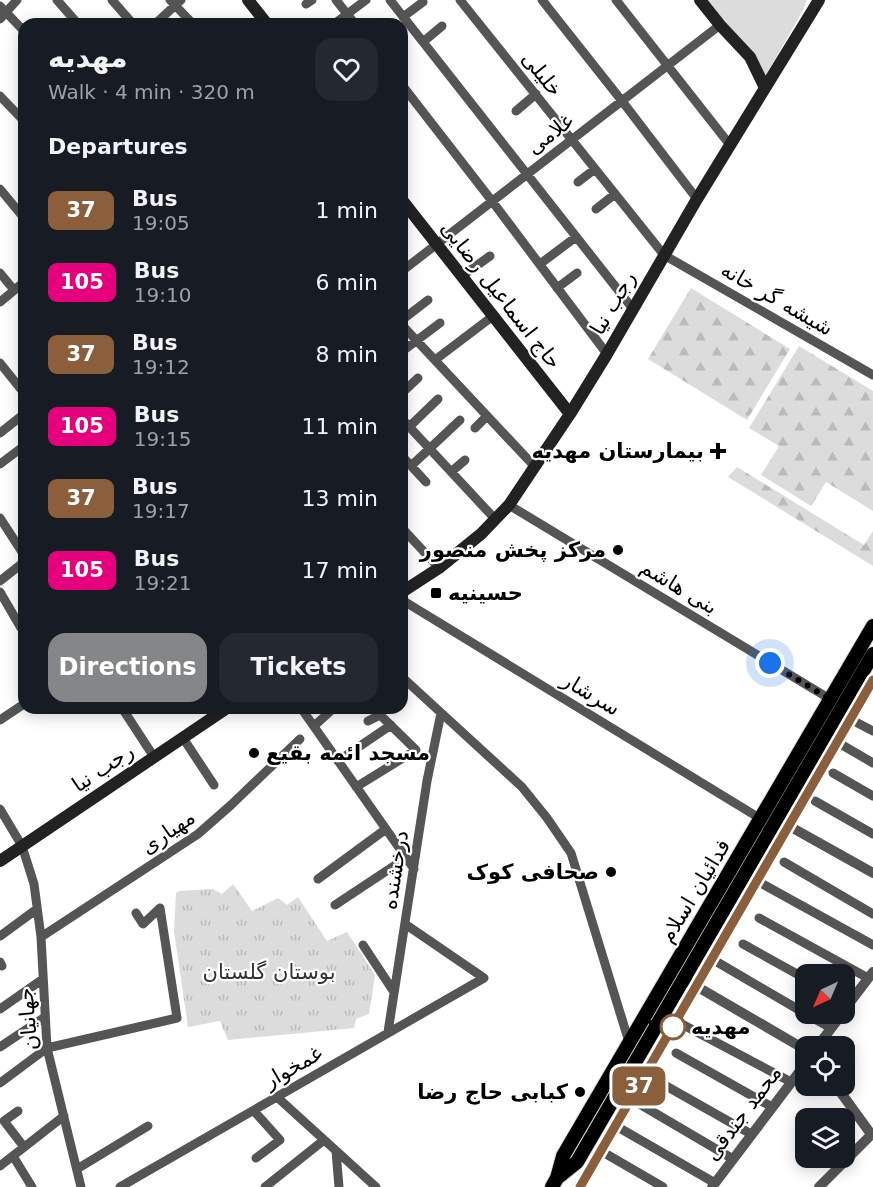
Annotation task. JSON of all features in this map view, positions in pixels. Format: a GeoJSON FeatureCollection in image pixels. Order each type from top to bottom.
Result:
{"type":"FeatureCollection","features":[{"type":"Feature","properties":{"kind":"main road"},"geometry":{"type":"LineString","coordinates":[[248,0],[262,18]]}},
{"type":"Feature","properties":{"kind":"main road"},"geometry":{"type":"LineString","coordinates":[[700,0],[750,57],[765,88]]}},
{"type":"Feature","properties":{"kind":"main road","name":"رجب نیا"},"geometry":{"type":"LineString","coordinates":[[408,587],[439,568],[481,534],[509,505],[607,354],[697,199],[819,0]]}},
{"type":"Feature","properties":{"kind":"main road","name":"حاج اسماعیل رضایی"},"geometry":{"type":"LineString","coordinates":[[408,208],[570,414]]}},
{"type":"Feature","properties":{"kind":"main road","name":"فدائیان اسلام"},"geometry":{"type":"LineString","coordinates":[[555,1183],[563,1156],[873,626]]}},
{"type":"Feature","properties":{"kind":"main road"},"geometry":{"type":"LineString","coordinates":[[555,1183],[577,1162],[690,983],[873,654]]}},
{"type":"Feature","properties":{"kind":"main road","name":"رجب نیا"},"geometry":{"type":"LineString","coordinates":[[0,861],[183,738],[213,714]]}},
{"type":"Feature","properties":{"kind":"street"},"geometry":{"type":"LineString","coordinates":[[17,0],[2,12],[18,27]]}},
{"type":"Feature","properties":{"kind":"street"},"geometry":{"type":"LineString","coordinates":[[57,0],[73,18]]}},
{"type":"Feature","properties":{"kind":"street"},"geometry":{"type":"LineString","coordinates":[[112,0],[128,18]]}},
{"type":"Feature","properties":{"kind":"street"},"geometry":{"type":"LineString","coordinates":[[336,0],[350,18]]}},
{"type":"Feature","properties":{"kind":"street"},"geometry":{"type":"LineString","coordinates":[[342,18],[366,0]]}},
{"type":"Feature","properties":{"kind":"street"},"geometry":{"type":"LineString","coordinates":[[390,0],[404,17],[423,2]]}},
{"type":"Feature","properties":{"kind":"street","name":"خلیلی"},"geometry":{"type":"LineString","coordinates":[[460,0],[664,255]]}},
{"type":"Feature","properties":{"kind":"street"},"geometry":{"type":"LineString","coordinates":[[542,0],[697,199]]}},
{"type":"Feature","properties":{"kind":"street"},"geometry":{"type":"LineString","coordinates":[[616,0],[730,145]]}},
{"type":"Feature","properties":{"kind":"street"},"geometry":{"type":"LineString","coordinates":[[161,18],[176,2],[188,18]]}},
{"type":"Feature","properties":{"kind":"street"},"geometry":{"type":"LineString","coordinates":[[408,22],[633,309]]}},
{"type":"Feature","properties":{"kind":"street","name":"غلامی"},"geometry":{"type":"LineString","coordinates":[[408,265],[720,25]]}},
{"type":"Feature","properties":{"kind":"street"},"geometry":{"type":"LineString","coordinates":[[423,42],[442,26]]}},
{"type":"Feature","properties":{"kind":"street"},"geometry":{"type":"LineString","coordinates":[[408,93],[607,354]]}},
{"type":"Feature","properties":{"kind":"street"},"geometry":{"type":"LineString","coordinates":[[516,111],[536,94]]}},
{"type":"Feature","properties":{"kind":"street"},"geometry":{"type":"LineString","coordinates":[[0,96],[18,115]]}},
{"type":"Feature","properties":{"kind":"street"},"geometry":{"type":"LineString","coordinates":[[578,182],[595,169]]}},
{"type":"Feature","properties":{"kind":"street"},"geometry":{"type":"LineString","coordinates":[[0,189],[18,211]]}},
{"type":"Feature","properties":{"kind":"street"},"geometry":{"type":"LineString","coordinates":[[596,209],[615,195]]}},
{"type":"Feature","properties":{"kind":"street"},"geometry":{"type":"LineString","coordinates":[[540,264],[576,237]]}},
{"type":"Feature","properties":{"kind":"street","name":"شیشه گر خانه"},"geometry":{"type":"LineString","coordinates":[[664,255],[873,375]]}},
{"type":"Feature","properties":{"kind":"street"},"geometry":{"type":"LineString","coordinates":[[462,276],[490,256]]}},
{"type":"Feature","properties":{"kind":"street"},"geometry":{"type":"LineString","coordinates":[[0,273],[18,286]]}},
{"type":"Feature","properties":{"kind":"street"},"geometry":{"type":"LineString","coordinates":[[557,288],[577,273]]}},
{"type":"Feature","properties":{"kind":"street"},"geometry":{"type":"LineString","coordinates":[[0,302],[18,288]]}},
{"type":"Feature","properties":{"kind":"street"},"geometry":{"type":"LineString","coordinates":[[408,315],[428,300]]}},
{"type":"Feature","properties":{"kind":"street"},"geometry":{"type":"LineString","coordinates":[[435,360],[493,316]]}},
{"type":"Feature","properties":{"kind":"street"},"geometry":{"type":"LineString","coordinates":[[408,347],[440,323]]}},
{"type":"Feature","properties":{"kind":"street"},"geometry":{"type":"LineString","coordinates":[[408,331],[435,360],[462,383],[475,403],[535,467]]}},
{"type":"Feature","properties":{"kind":"street"},"geometry":{"type":"LineString","coordinates":[[0,363],[18,386]]}},
{"type":"Feature","properties":{"kind":"street"},"geometry":{"type":"LineString","coordinates":[[408,387],[418,378]]}},
{"type":"Feature","properties":{"kind":"street"},"geometry":{"type":"LineString","coordinates":[[475,403],[483,395]]}},
{"type":"Feature","properties":{"kind":"street"},"geometry":{"type":"LineString","coordinates":[[438,399],[409,427],[495,519]]}},
{"type":"Feature","properties":{"kind":"street"},"geometry":{"type":"LineString","coordinates":[[475,428],[487,416]]}},
{"type":"Feature","properties":{"kind":"street"},"geometry":{"type":"LineString","coordinates":[[0,433],[18,419]]}},
{"type":"Feature","properties":{"kind":"street"},"geometry":{"type":"LineString","coordinates":[[411,466],[460,420]]}},
{"type":"Feature","properties":{"kind":"street"},"geometry":{"type":"LineString","coordinates":[[0,464],[18,450]]}},
{"type":"Feature","properties":{"kind":"street"},"geometry":{"type":"LineString","coordinates":[[451,472],[465,460]]}},
{"type":"Feature","properties":{"kind":"street"},"geometry":{"type":"LineString","coordinates":[[408,463],[426,482]]}},
{"type":"Feature","properties":{"kind":"street","name":"بنی هاشم"},"geometry":{"type":"LineString","coordinates":[[509,505],[830,699]]}},
{"type":"Feature","properties":{"kind":"street"},"geometry":{"type":"LineString","coordinates":[[0,518],[18,546]]}},
{"type":"Feature","properties":{"kind":"street"},"geometry":{"type":"LineString","coordinates":[[408,534],[439,568]]}},
{"type":"Feature","properties":{"kind":"street"},"geometry":{"type":"LineString","coordinates":[[0,581],[18,567]]}},
{"type":"Feature","properties":{"kind":"street"},"geometry":{"type":"LineString","coordinates":[[0,592],[18,623]]}},
{"type":"Feature","properties":{"kind":"street","name":"سرشار"},"geometry":{"type":"LineString","coordinates":[[408,604],[761,819]]}},
{"type":"Feature","properties":{"kind":"street"},"geometry":{"type":"LineString","coordinates":[[408,683],[522,787],[571,853],[629,1042]]}},
{"type":"Feature","properties":{"kind":"street"},"geometry":{"type":"LineString","coordinates":[[585,1185],[601,1151],[676,1021],[690,983],[711,960],[850,719],[871,687]]}},
{"type":"Feature","properties":{"kind":"street"},"geometry":{"type":"LineString","coordinates":[[0,720],[18,708]]}},
{"type":"Feature","properties":{"kind":"street","name":"درخشنده"},"geometry":{"type":"LineString","coordinates":[[388,1032],[427,781],[441,713]]}},
{"type":"Feature","properties":{"kind":"street"},"geometry":{"type":"LineString","coordinates":[[126,714],[154,757]]}},
{"type":"Feature","properties":{"kind":"street"},"geometry":{"type":"LineString","coordinates":[[305,714],[414,869]]}},
{"type":"Feature","properties":{"kind":"street"},"geometry":{"type":"LineString","coordinates":[[314,726],[327,714]]}},
{"type":"Feature","properties":{"kind":"street"},"geometry":{"type":"LineString","coordinates":[[368,721],[375,714]]}},
{"type":"Feature","properties":{"kind":"street"},"geometry":{"type":"LineString","coordinates":[[356,787],[416,750],[379,714]]}},
{"type":"Feature","properties":{"kind":"street"},"geometry":{"type":"LineString","coordinates":[[850,719],[873,731]]}},
{"type":"Feature","properties":{"kind":"street"},"geometry":{"type":"LineString","coordinates":[[338,761],[390,725]]}},
{"type":"Feature","properties":{"kind":"street"},"geometry":{"type":"LineString","coordinates":[[183,738],[214,785]]}},
{"type":"Feature","properties":{"kind":"street","name":"مهیاری"},"geometry":{"type":"LineString","coordinates":[[41,937],[198,834],[300,739]]}},
{"type":"Feature","properties":{"kind":"street"},"geometry":{"type":"LineString","coordinates":[[837,742],[873,763]]}},
{"type":"Feature","properties":{"kind":"street"},"geometry":{"type":"LineString","coordinates":[[833,773],[873,796]]}},
{"type":"Feature","properties":{"kind":"street"},"geometry":{"type":"LineString","coordinates":[[815,801],[873,834]]}},
{"type":"Feature","properties":{"kind":"street","name":"جهانیان"},"geometry":{"type":"LineString","coordinates":[[0,809],[22,846],[34,884],[41,937],[47,1048],[81,1187]]}},
{"type":"Feature","properties":{"kind":"street"},"geometry":{"type":"LineString","coordinates":[[789,826],[873,873]]}},
{"type":"Feature","properties":{"kind":"street"},"geometry":{"type":"LineString","coordinates":[[318,879],[386,829]]}},
{"type":"Feature","properties":{"kind":"street"},"geometry":{"type":"LineString","coordinates":[[335,904],[406,858]]}},
{"type":"Feature","properties":{"kind":"street"},"geometry":{"type":"LineString","coordinates":[[784,862],[873,914]]}},
{"type":"Feature","properties":{"kind":"street"},"geometry":{"type":"LineString","coordinates":[[757,880],[873,945]]}},
{"type":"Feature","properties":{"kind":"street"},"geometry":{"type":"LineString","coordinates":[[0,1083],[47,1048],[177,1018],[160,908],[143,924],[136,913]]}},
{"type":"Feature","properties":{"kind":"street"},"geometry":{"type":"LineString","coordinates":[[0,936],[37,909]]}},
{"type":"Feature","properties":{"kind":"street"},"geometry":{"type":"LineString","coordinates":[[759,918],[871,975],[855,994]]}},
{"type":"Feature","properties":{"kind":"street","name":"غمخوار"},"geometry":{"type":"LineString","coordinates":[[120,1187],[483,978],[405,924]]}},
{"type":"Feature","properties":{"kind":"street"},"geometry":{"type":"LineString","coordinates":[[743,944],[795,973]]}},
{"type":"Feature","properties":{"kind":"street"},"geometry":{"type":"LineString","coordinates":[[363,945],[394,992]]}},
{"type":"Feature","properties":{"kind":"street"},"geometry":{"type":"LineString","coordinates":[[711,960],[795,1008]]}},
{"type":"Feature","properties":{"kind":"street"},"geometry":{"type":"LineString","coordinates":[[0,1009],[43,979]]}},
{"type":"Feature","properties":{"kind":"street"},"geometry":{"type":"LineString","coordinates":[[690,983],[795,1044]]}},
{"type":"Feature","properties":{"kind":"street"},"geometry":{"type":"LineString","coordinates":[[0,1047],[45,1017]]}},
{"type":"Feature","properties":{"kind":"street"},"geometry":{"type":"LineString","coordinates":[[676,1021],[791,1082]]}},
{"type":"Feature","properties":{"kind":"street"},"geometry":{"type":"LineString","coordinates":[[824,1024],[831,1028]]}},
{"type":"Feature","properties":{"kind":"street"},"geometry":{"type":"LineString","coordinates":[[825,1036],[834,1024]]}},
{"type":"Feature","properties":{"kind":"street"},"geometry":{"type":"LineString","coordinates":[[676,1053],[772,1107]]}},
{"type":"Feature","properties":{"kind":"street"},"geometry":{"type":"LineString","coordinates":[[645,1074],[752,1134]]}},
{"type":"Feature","properties":{"kind":"street","name":"محمد جندقی"},"geometry":{"type":"LineString","coordinates":[[713,1185],[795,1077]]}},
{"type":"Feature","properties":{"kind":"street"},"geometry":{"type":"LineString","coordinates":[[819,1187],[872,1133],[844,1096]]}},
{"type":"Feature","properties":{"kind":"street"},"geometry":{"type":"LineString","coordinates":[[277,1097],[376,1187]]}},
{"type":"Feature","properties":{"kind":"street"},"geometry":{"type":"LineString","coordinates":[[631,1099],[733,1159]]}},
{"type":"Feature","properties":{"kind":"street"},"geometry":{"type":"LineString","coordinates":[[18,1111],[4,1121],[24,1147]]}},
{"type":"Feature","properties":{"kind":"street"},"geometry":{"type":"LineString","coordinates":[[254,1111],[280,1140],[256,1158]]}},
{"type":"Feature","properties":{"kind":"street"},"geometry":{"type":"LineString","coordinates":[[7,1161],[64,1116]]}},
{"type":"Feature","properties":{"kind":"street"},"geometry":{"type":"LineString","coordinates":[[77,1169],[148,1126]]}},
{"type":"Feature","properties":{"kind":"street"},"geometry":{"type":"LineString","coordinates":[[616,1126],[713,1185]]}},
{"type":"Feature","properties":{"kind":"street"},"geometry":{"type":"LineString","coordinates":[[265,1187],[324,1140]]}},
{"type":"Feature","properties":{"kind":"street"},"geometry":{"type":"LineString","coordinates":[[336,1151],[339,1187]]}},
{"type":"Feature","properties":{"kind":"street"},"geometry":{"type":"LineString","coordinates":[[601,1151],[663,1187]]}},
{"type":"Feature","properties":{"kind":"street"},"geometry":{"type":"LineString","coordinates":[[0,1152],[33,1187]]}},
{"type":"Feature","properties":{"kind":"green space"},"geometry":{"type":"Polygon","coordinates":[[[705,0],[807,0],[765,77],[705,0]]]}},
{"type":"Feature","properties":{"kind":"green space"},"geometry":{"type":"Polygon","coordinates":[[[691,288],[790,349],[747,420],[648,359],[691,288]]]}},
{"type":"Feature","properties":{"kind":"green space"},"geometry":{"type":"Polygon","coordinates":[[[799,346],[873,391],[873,511],[826,482],[811,506],[761,475],[779,446],[749,428],[799,346]]]}},
{"type":"Feature","properties":{"kind":"green space"},"geometry":{"type":"Polygon","coordinates":[[[737,467],[864,545],[873,531],[873,566],[728,477],[737,467]]]}},
{"type":"Feature","properties":{"kind":"green space","name":"بوستان گلستان"},"geometry":{"type":"Polygon","coordinates":[[[233,884],[252,911],[278,898],[287,905],[298,897],[327,941],[347,932],[375,975],[369,1014],[356,1019],[354,1028],[228,1040],[220,1021],[188,1027],[174,931],[176,893],[213,889],[222,894],[233,884]]]}},
{"type":"Feature","properties":{"kind":"bus line","name":"37"},"geometry":{"type":"LineString","coordinates":[[580,1187],[873,680]]}},
{"type":"Feature","properties":{"kind":"place","name":"بیمارستان مهدیه"},"geometry":{"type":"Point","coordinates":[718,451]}},
{"type":"Feature","properties":{"kind":"place","name":"مركز پخش منصور"},"geometry":{"type":"Point","coordinates":[618,550]}},
{"type":"Feature","properties":{"kind":"place","name":"حسینیه"},"geometry":{"type":"Point","coordinates":[436,593]}},
{"type":"Feature","properties":{"kind":"place","name":"مسجد ائمه بقیع"},"geometry":{"type":"Point","coordinates":[254,753]}},
{"type":"Feature","properties":{"kind":"place","name":"صحافی کوک"},"geometry":{"type":"Point","coordinates":[611,872]}},
{"type":"Feature","properties":{"kind":"place","name":"مهدیه"},"geometry":{"type":"Point","coordinates":[673,1027]}},
{"type":"Feature","properties":{"kind":"place","name":"کبابی حاج رضا"},"geometry":{"type":"Point","coordinates":[580,1092]}},
{"type":"Feature","properties":{"kind":"route"},"geometry":{"type":"LineString","coordinates":[[673,1027],[641,1021],[830,699],[770,663]]}}]}
